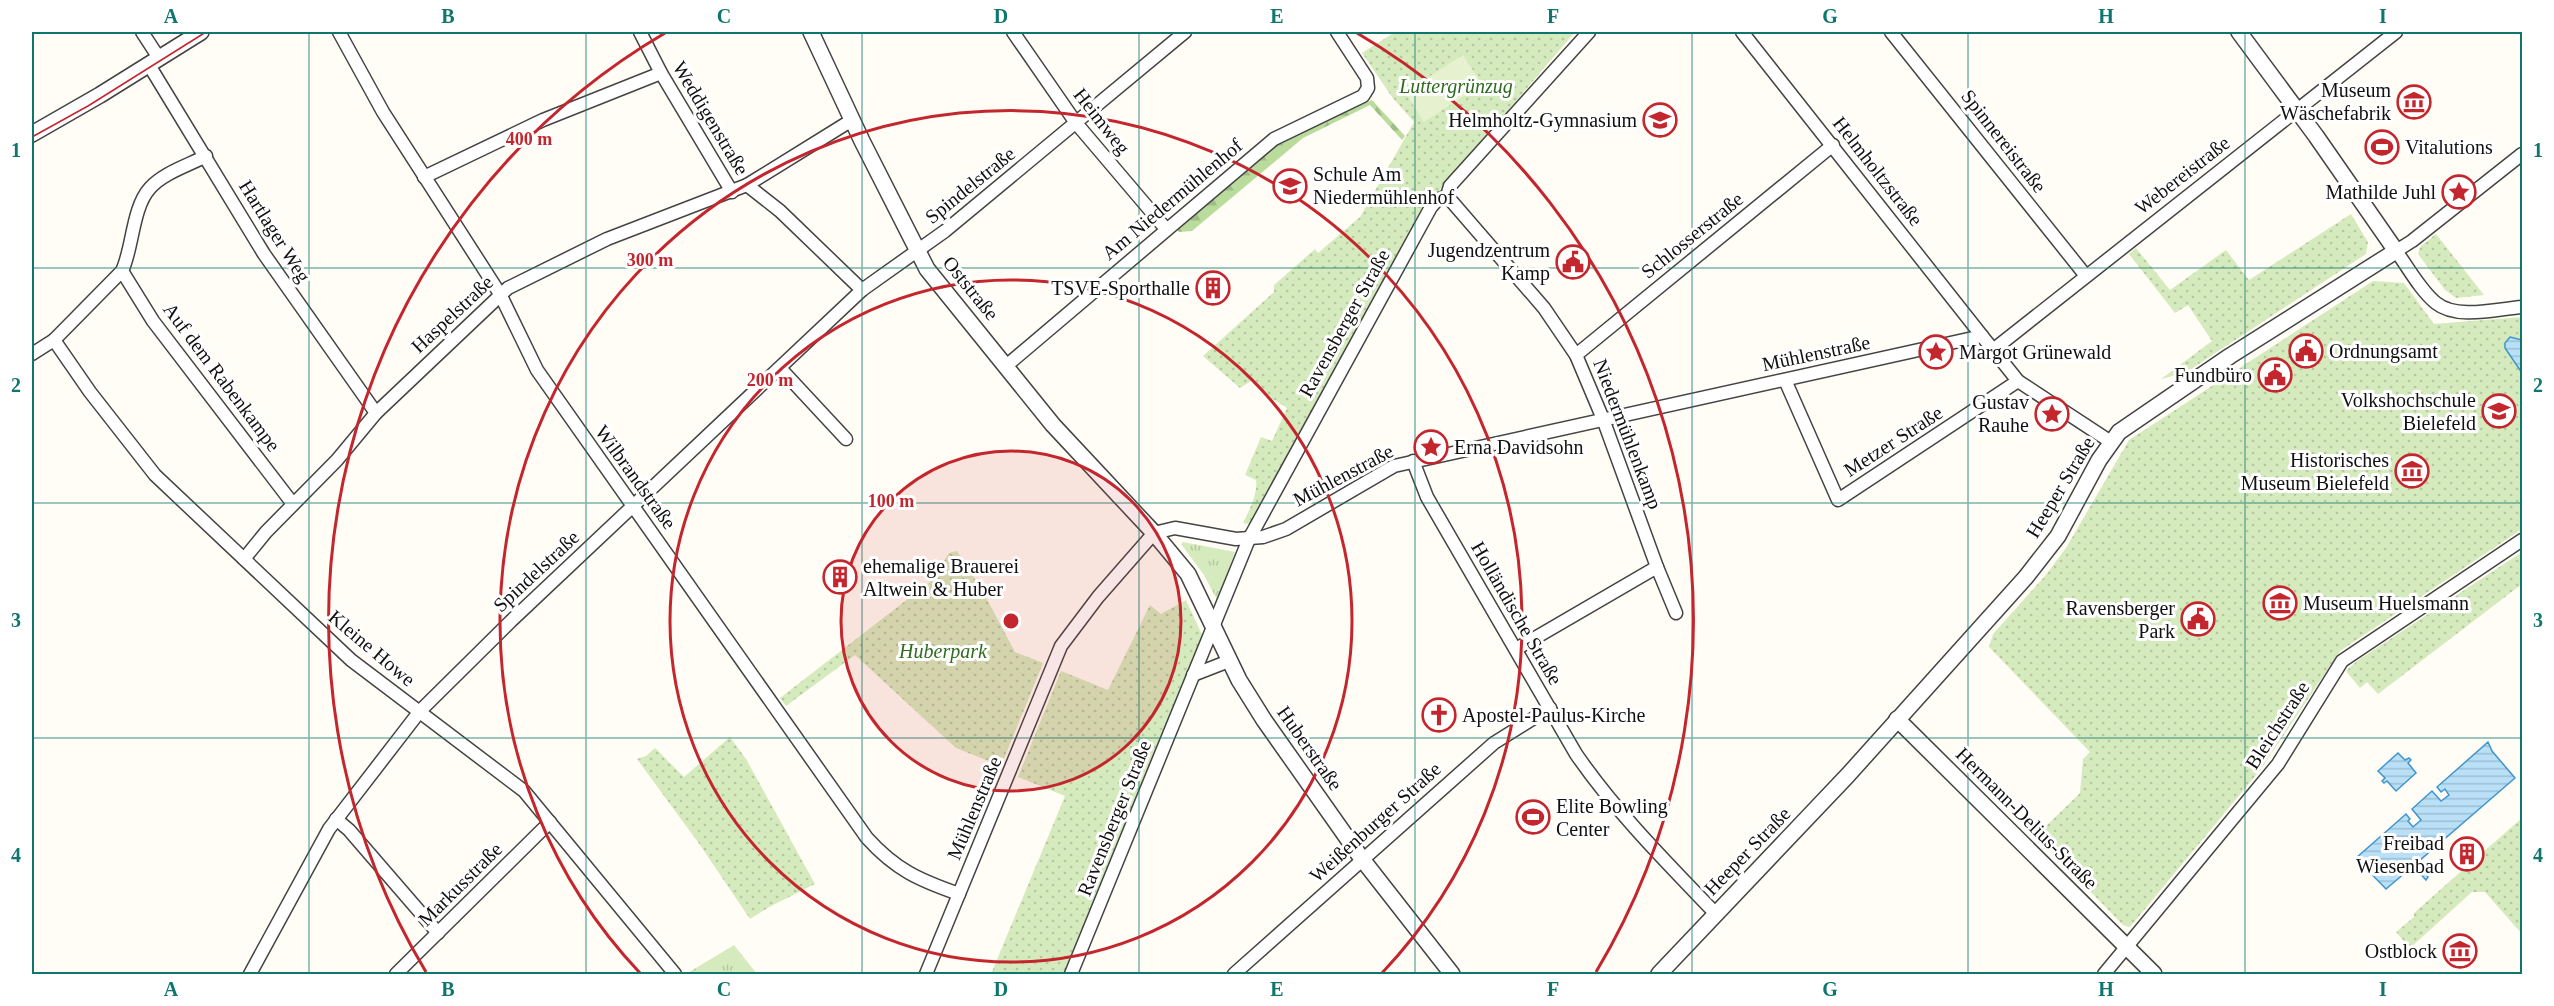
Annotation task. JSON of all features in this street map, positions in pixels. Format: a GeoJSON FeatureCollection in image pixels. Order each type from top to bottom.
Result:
{"type":"FeatureCollection","features":[{"type":"Feature","properties":{"kind":"street","name":"Hartlager Weg"},"geometry":{"type":"LineString","coordinates":[[142,32],[154,61],[206,156],[264,254],[376,413]]}},
{"type":"Feature","properties":{"kind":"street"},"geometry":{"type":"LineString","coordinates":[[32,134],[201,32]]}},
{"type":"Feature","properties":{"kind":"street","name":"Wilbrandstraße"},"geometry":{"type":"LineString","coordinates":[[339,32],[383,112],[500,294],[537,370],[867,838],[884,858],[901,870],[919,880],[959,894]]}},
{"type":"Feature","properties":{"kind":"street","name":"Weddigenstraße"},"geometry":{"type":"LineString","coordinates":[[640,32],[661,73],[732,192]]}},
{"type":"Feature","properties":{"kind":"street","name":"Oststraße"},"geometry":{"type":"LineString","coordinates":[[812,32],[852,120],[927,269],[1057,430],[1154,533]]}},
{"type":"Feature","properties":{"kind":"street","name":"Heimweg"},"geometry":{"type":"LineString","coordinates":[[1013,32],[1076,123],[1166,229]]}},
{"type":"Feature","properties":{"kind":"street","name":"Spindelstraße"},"geometry":{"type":"LineString","coordinates":[[250,975],[336,819],[420,711],[511,621],[862,290],[945,231],[1185,32]]}},
{"type":"Feature","properties":{"kind":"street","name":"Am Niedermühlenhof"},"geometry":{"type":"LineString","coordinates":[[1006,366],[1275,139],[1363,96],[1368,88],[1367,78],[1337,32]]}},
{"type":"Feature","properties":{"kind":"street","name":"Ravensberger Straße"},"geometry":{"type":"LineString","coordinates":[[1071,975],[1249,539],[1431,207],[1437,200],[1447,196],[1450,186],[1589,32]]}},
{"type":"Feature","properties":{"kind":"street","name":"Spinnereistraße"},"geometry":{"type":"LineString","coordinates":[[1892,32],[2086,276]]}},
{"type":"Feature","properties":{"kind":"street"},"geometry":{"type":"LineString","coordinates":[[2239,32],[2434,301],[2445,308],[2462,312],[2523,307]]}},
{"type":"Feature","properties":{"kind":"street","name":"Webereistraße"},"geometry":{"type":"LineString","coordinates":[[1993,350],[2396,32]]}},
{"type":"Feature","properties":{"kind":"street","name":"Helmholtzstraße"},"geometry":{"type":"LineString","coordinates":[[1746,33],[1982,336]]}},
{"type":"Feature","properties":{"kind":"street"},"geometry":{"type":"LineString","coordinates":[[424,177],[543,120],[661,73]]}},
{"type":"Feature","properties":{"kind":"street","name":"Haspelstraße"},"geometry":{"type":"LineString","coordinates":[[244,559],[336,460],[376,413],[500,294],[528,276],[587,248],[747,185],[852,120]]}},
{"type":"Feature","properties":{"kind":"street","name":"Schlosserstraße"},"geometry":{"type":"LineString","coordinates":[[1576,355],[1833,145]]}},
{"type":"Feature","properties":{"kind":"street"},"geometry":{"type":"LineString","coordinates":[[2396,251],[2523,154]]}},
{"type":"Feature","properties":{"kind":"street"},"geometry":{"type":"LineString","coordinates":[[32,354],[54,340],[122,271],[127,261],[141,203],[150,189],[163,179],[206,156]]}},
{"type":"Feature","properties":{"kind":"street"},"geometry":{"type":"LineString","coordinates":[[747,185],[780,211],[862,290]]}},
{"type":"Feature","properties":{"kind":"street","name":"Niedermühlenkamp"},"geometry":{"type":"LineString","coordinates":[[1447,196],[1544,308],[1576,355],[1603,419],[1676,613]]}},
{"type":"Feature","properties":{"kind":"street","name":"Heeper Straße"},"geometry":{"type":"LineString","coordinates":[[1659,975],[1794,833],[2046,552],[2067,520],[2099,460],[2124,427],[2156,404],[2396,251]]}},
{"type":"Feature","properties":{"kind":"street","name":"Auf dem Rabenkampe"},"geometry":{"type":"LineString","coordinates":[[122,271],[153,321],[293,504]]}},
{"type":"Feature","properties":{"kind":"street"},"geometry":{"type":"LineString","coordinates":[[1982,336],[2018,381],[2111,442]]}},
{"type":"Feature","properties":{"kind":"street","name":"Mühlenstraße"},"geometry":{"type":"LineString","coordinates":[[926,975],[1061,646],[1098,597],[1154,533],[1175,528],[1236,539],[1263,537],[1286,529],[1394,465],[1982,336]]}},
{"type":"Feature","properties":{"kind":"street","name":"Kleine Howe"},"geometry":{"type":"LineString","coordinates":[[54,340],[96,400],[155,475],[351,660],[519,786],[675,975]]}},
{"type":"Feature","properties":{"kind":"street"},"geometry":{"type":"LineString","coordinates":[[780,368],[846,439]]}},
{"type":"Feature","properties":{"kind":"street","name":"Metzer Straße"},"geometry":{"type":"LineString","coordinates":[[1785,380],[1838,500],[2018,381]]}},
{"type":"Feature","properties":{"kind":"street","name":"Holländische Straße"},"geometry":{"type":"LineString","coordinates":[[1413,461],[1427,497],[1576,754],[1601,788],[1655,850],[1716,914]]}},
{"type":"Feature","properties":{"kind":"street","name":"Huberstraße"},"geometry":{"type":"LineString","coordinates":[[1154,533],[1188,574],[1229,661],[1264,720],[1362,859],[1452,975]]}},
{"type":"Feature","properties":{"kind":"street","name":"Bleichstraße"},"geometry":{"type":"LineString","coordinates":[[2104,975],[2278,764],[2336,669],[2349,655],[2523,540]]}},
{"type":"Feature","properties":{"kind":"street"},"geometry":{"type":"LineString","coordinates":[[1516,649],[1657,567]]}},
{"type":"Feature","properties":{"kind":"street"},"geometry":{"type":"LineString","coordinates":[[1193,675],[1229,661]]}},
{"type":"Feature","properties":{"kind":"street","name":"Weißenburger Straße"},"geometry":{"type":"LineString","coordinates":[[1234,975],[1494,743],[1550,708]]}},
{"type":"Feature","properties":{"kind":"street","name":"Hermann-Delius-Straße"},"geometry":{"type":"LineString","coordinates":[[1897,719],[2154,975]]}},
{"type":"Feature","properties":{"kind":"street"},"geometry":{"type":"LineString","coordinates":[[336,819],[349,830],[438,933]]}},
{"type":"Feature","properties":{"kind":"street","name":"Markusstraße"},"geometry":{"type":"LineString","coordinates":[[396,975],[550,822]]}},
{"type":"Feature","properties":{"kind":"green space","name":"Luttergrünzug"},"geometry":{"type":"Polygon","coordinates":[[[1395,32],[1575,32],[1432,199],[1254,525],[1243,523],[1256,491],[1256,480],[1245,475],[1261,437],[1272,441],[1287,408],[1269,397],[1254,379],[1240,388],[1203,356],[1274,292],[1274,285],[1315,249],[1318,253],[1360,217],[1414,122],[1392,97],[1362,53],[1395,32]]]}},
{"type":"Feature","properties":{"kind":"green space"},"geometry":{"type":"Polygon","coordinates":[[[1463,55],[1482,84],[1424,122],[1405,92],[1463,55]]]}},
{"type":"Feature","properties":{"kind":"green space"},"geometry":{"type":"Polygon","coordinates":[[[1372,100],[1405,136],[1402,140],[1370,105],[1303,138],[1192,231],[1179,232],[1176,228],[1277,142],[1372,100]]]}},
{"type":"Feature","properties":{"kind":"green space"},"geometry":{"type":"Polygon","coordinates":[[[2351,214],[2368,242],[2366,254],[2185,373],[2161,379],[2212,341],[2188,305],[2175,313],[2129,254],[2136,248],[2170,290],[2226,250],[2249,280],[2351,214]]]}},
{"type":"Feature","properties":{"kind":"green space"},"geometry":{"type":"Polygon","coordinates":[[[2436,234],[2484,295],[2456,298],[2445,290],[2418,254],[2420,247],[2436,234]]]}},
{"type":"Feature","properties":{"kind":"green space","name":"Ravensberger Park"},"geometry":{"type":"Polygon","coordinates":[[[2373,281],[2404,283],[2434,324],[2522,317],[2522,529],[2340,651],[2261,769],[2130,927],[2123,925],[2036,836],[2080,793],[2083,759],[2090,752],[1989,647],[1993,634],[2045,576],[2066,548],[2129,440],[2373,281]]]}},
{"type":"Feature","properties":{"kind":"green space"},"geometry":{"type":"Polygon","coordinates":[[[1183,542],[1235,552],[1217,600],[1204,575],[1181,544],[1183,542]]]}},
{"type":"Feature","properties":{"kind":"green space","name":"Huberpark"},"geometry":{"type":"Polygon","coordinates":[[[957,551],[982,590],[1015,652],[1043,663],[1001,766],[956,748],[855,655],[786,706],[780,698],[931,581],[949,553],[957,551]]]}},
{"type":"Feature","properties":{"kind":"green space"},"geometry":{"type":"Polygon","coordinates":[[[2522,552],[2522,584],[2378,694],[2367,682],[2360,688],[2346,671],[2357,661],[2522,552]]]}},
{"type":"Feature","properties":{"kind":"green space"},"geometry":{"type":"Polygon","coordinates":[[[1186,600],[1204,639],[1179,690],[1182,693],[1067,974],[991,974],[1065,796],[1018,777],[1061,671],[1108,690],[1150,605],[1161,614],[1186,600]]]}},
{"type":"Feature","properties":{"kind":"green space"},"geometry":{"type":"Polygon","coordinates":[[[730,737],[746,759],[815,884],[750,919],[700,845],[637,759],[646,756],[655,748],[684,777],[730,737]]]}},
{"type":"Feature","properties":{"kind":"green space"},"geometry":{"type":"Polygon","coordinates":[[[2522,818],[2522,934],[2485,892],[2472,892],[2410,948],[2396,932],[2466,867],[2470,868],[2470,864],[2478,857],[2482,857],[2482,853],[2522,818]]]}},
{"type":"Feature","properties":{"kind":"green space"},"geometry":{"type":"Polygon","coordinates":[[[734,945],[757,974],[686,974],[734,945]]]}},
{"type":"Feature","properties":{"kind":"water"},"geometry":{"type":"Polygon","coordinates":[[[2510,337],[2522,340],[2522,373],[2505,348],[2505,343],[2510,337]]]}},
{"type":"Feature","properties":{"kind":"water"},"geometry":{"type":"Polygon","coordinates":[[[2488,742],[2492,751],[2515,778],[2418,862],[2428,877],[2426,880],[2412,867],[2386,889],[2356,858],[2406,814],[2413,827],[2421,820],[2412,809],[2432,791],[2441,801],[2449,795],[2445,789],[2441,792],[2437,787],[2488,742]]]}},
{"type":"Feature","properties":{"kind":"water"},"geometry":{"type":"Polygon","coordinates":[[[2398,753],[2405,760],[2409,758],[2411,760],[2408,763],[2416,773],[2396,791],[2387,781],[2384,783],[2382,781],[2385,778],[2378,771],[2398,753]]]}},
{"type":"Feature","properties":{"kind":"tram line"},"geometry":{"type":"LineString","coordinates":[[32,137],[88,106],[206,32]]}},
{"type":"Feature","properties":{"kind":"place","name":"Museum Wäschefabrik"},"geometry":{"type":"Point","coordinates":[2414,102]}},
{"type":"Feature","properties":{"kind":"place","name":"Helmholtz-Gymnasium"},"geometry":{"type":"Point","coordinates":[1660,120]}},
{"type":"Feature","properties":{"kind":"place","name":"Vitalutions"},"geometry":{"type":"Point","coordinates":[2382,147]}},
{"type":"Feature","properties":{"kind":"place","name":"Schule Am Niedermühlenhof"},"geometry":{"type":"Point","coordinates":[1290,186]}},
{"type":"Feature","properties":{"kind":"place","name":"Mathilde Juhl"},"geometry":{"type":"Point","coordinates":[2459,192]}},
{"type":"Feature","properties":{"kind":"place","name":"Jugendzentrum Kamp"},"geometry":{"type":"Point","coordinates":[1573,262]}},
{"type":"Feature","properties":{"kind":"place","name":"TSVE-Sporthalle"},"geometry":{"type":"Point","coordinates":[1213,288]}},
{"type":"Feature","properties":{"kind":"place","name":"Ordnungsamt"},"geometry":{"type":"Point","coordinates":[2306,351]}},
{"type":"Feature","properties":{"kind":"place","name":"Margot Grünewald"},"geometry":{"type":"Point","coordinates":[1936,352]}},
{"type":"Feature","properties":{"kind":"place","name":"Fundbüro"},"geometry":{"type":"Point","coordinates":[2275,375]}},
{"type":"Feature","properties":{"kind":"place","name":"Volkshochschule Bielefeld"},"geometry":{"type":"Point","coordinates":[2499,411]}},
{"type":"Feature","properties":{"kind":"place","name":"Gustav Rauhe"},"geometry":{"type":"Point","coordinates":[2052,414]}},
{"type":"Feature","properties":{"kind":"place","name":"Erna Davidsohn"},"geometry":{"type":"Point","coordinates":[1431,447]}},
{"type":"Feature","properties":{"kind":"place","name":"Historisches Museum Bielefeld"},"geometry":{"type":"Point","coordinates":[2412,471]}},
{"type":"Feature","properties":{"kind":"place","name":"ehemalige Brauerei Altwein & Huber"},"geometry":{"type":"Point","coordinates":[840,577]}},
{"type":"Feature","properties":{"kind":"place","name":"Museum Huelsmann"},"geometry":{"type":"Point","coordinates":[2280,603]}},
{"type":"Feature","properties":{"kind":"place","name":"Ravensberger Park"},"geometry":{"type":"Point","coordinates":[2198,619]}},
{"type":"Feature","properties":{"kind":"place","name":"Apostel-Paulus-Kirche"},"geometry":{"type":"Point","coordinates":[1439,715]}},
{"type":"Feature","properties":{"kind":"place","name":"Elite Bowling Center"},"geometry":{"type":"Point","coordinates":[1533,817]}},
{"type":"Feature","properties":{"kind":"place","name":"Freibad Wiesenbad"},"geometry":{"type":"Point","coordinates":[2467,854]}},
{"type":"Feature","properties":{"kind":"place","name":"Ostblock"},"geometry":{"type":"Point","coordinates":[2460,951]}}]}
